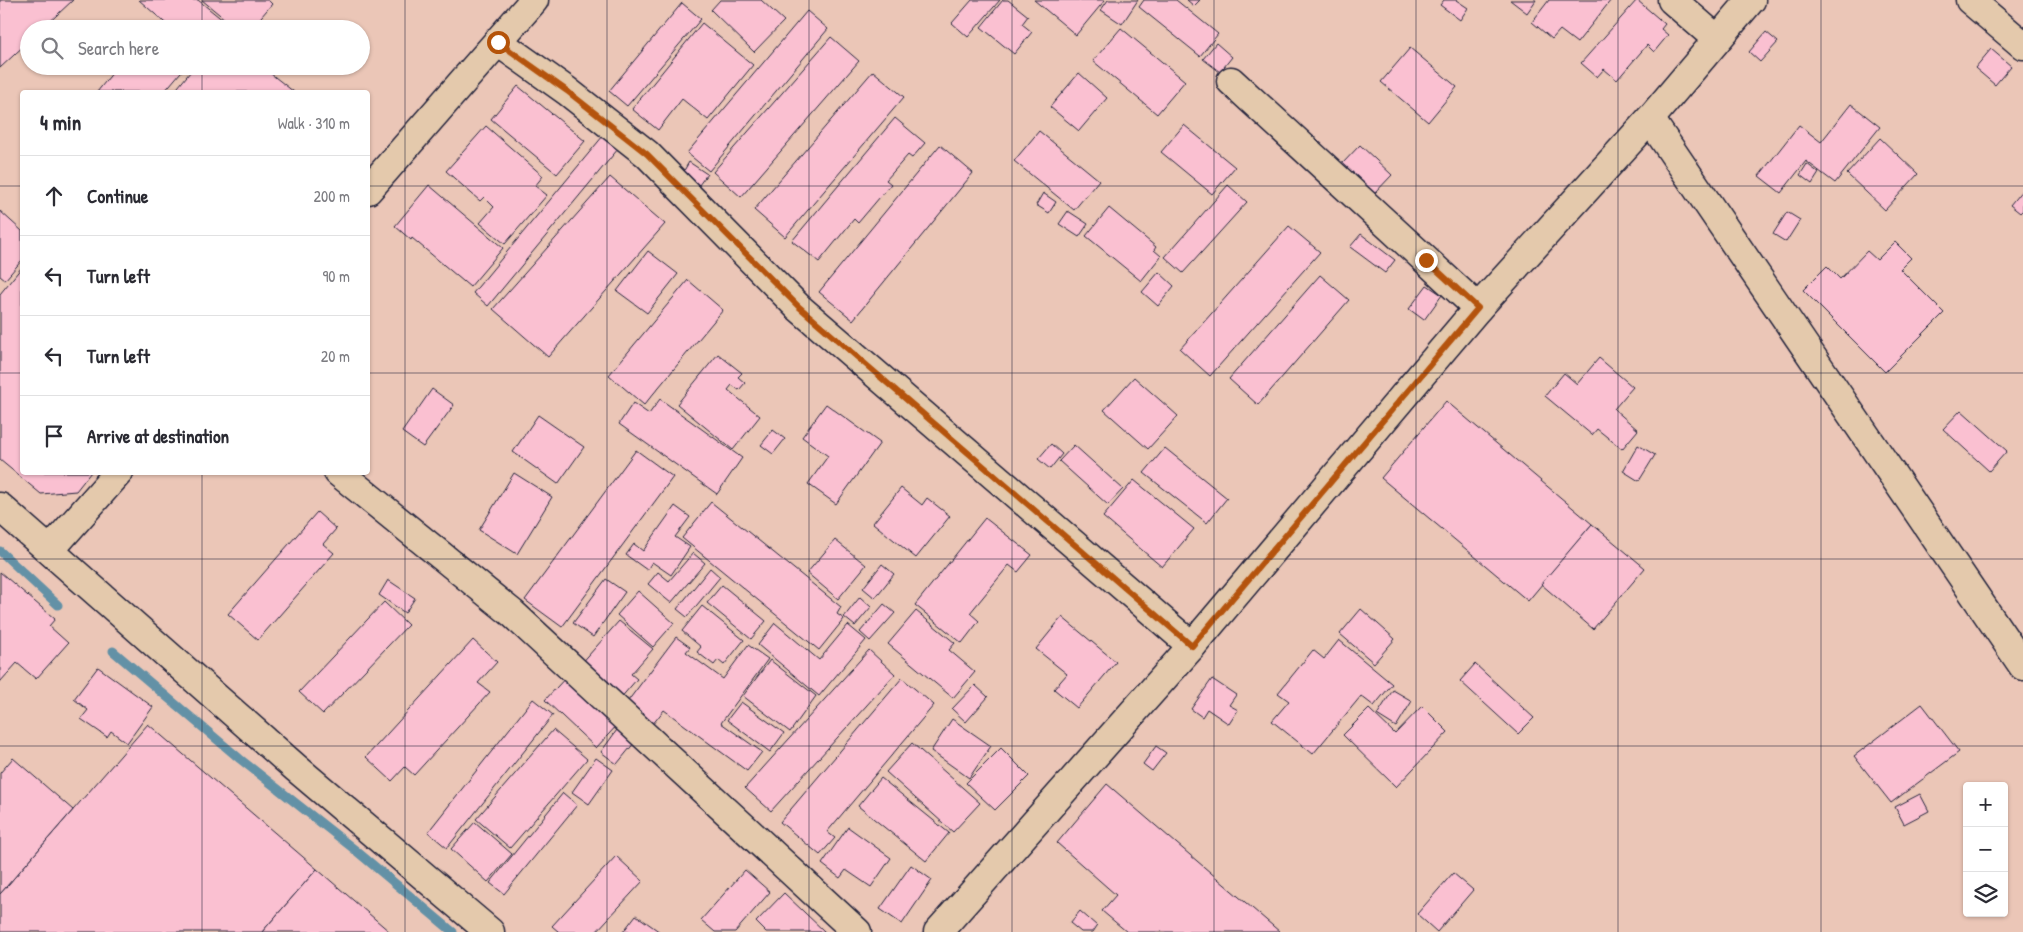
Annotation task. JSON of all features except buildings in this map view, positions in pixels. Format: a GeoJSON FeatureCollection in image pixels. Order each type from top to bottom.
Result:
{"type":"FeatureCollection","features":[{"type":"Feature","properties":{"kind":"street"},"geometry":{"type":"LineString","coordinates":[[370,188],[534,0]]}},
{"type":"Feature","properties":{"kind":"street"},"geometry":{"type":"LineString","coordinates":[[1672,0],[1717,39]]}},
{"type":"Feature","properties":{"kind":"street"},"geometry":{"type":"LineString","coordinates":[[938,932],[1192,646],[1478,308],[1650,119],[1751,0]]}},
{"type":"Feature","properties":{"kind":"street"},"geometry":{"type":"LineString","coordinates":[[1970,0],[2023,46]]}},
{"type":"Feature","properties":{"kind":"street"},"geometry":{"type":"LineString","coordinates":[[498,42],[567,91],[647,154],[798,306],[1192,646]]}},
{"type":"Feature","properties":{"kind":"street"},"geometry":{"type":"LineString","coordinates":[[1231,81],[1478,308]]}},
{"type":"Feature","properties":{"kind":"street"},"geometry":{"type":"LineString","coordinates":[[1650,119],[2023,666]]}},
{"type":"Feature","properties":{"kind":"street"},"geometry":{"type":"LineString","coordinates":[[50,550],[116,475]]}},
{"type":"Feature","properties":{"kind":"street"},"geometry":{"type":"LineString","coordinates":[[342,475],[512,613],[857,932]]}},
{"type":"Feature","properties":{"kind":"street"},"geometry":{"type":"LineString","coordinates":[[0,507],[296,768],[490,932]]}},
{"type":"Feature","properties":{"kind":"waterway"},"geometry":{"type":"LineString","coordinates":[[0,551],[58,605]]}},
{"type":"Feature","properties":{"kind":"waterway"},"geometry":{"type":"LineString","coordinates":[[113,651],[240,759],[354,849],[453,932]]}},
{"type":"Feature","properties":{"kind":"route"},"geometry":{"type":"LineString","coordinates":[[498,42],[567,91],[647,154],[798,306],[1192,646],[1478,308],[1426,260]]}}]}
